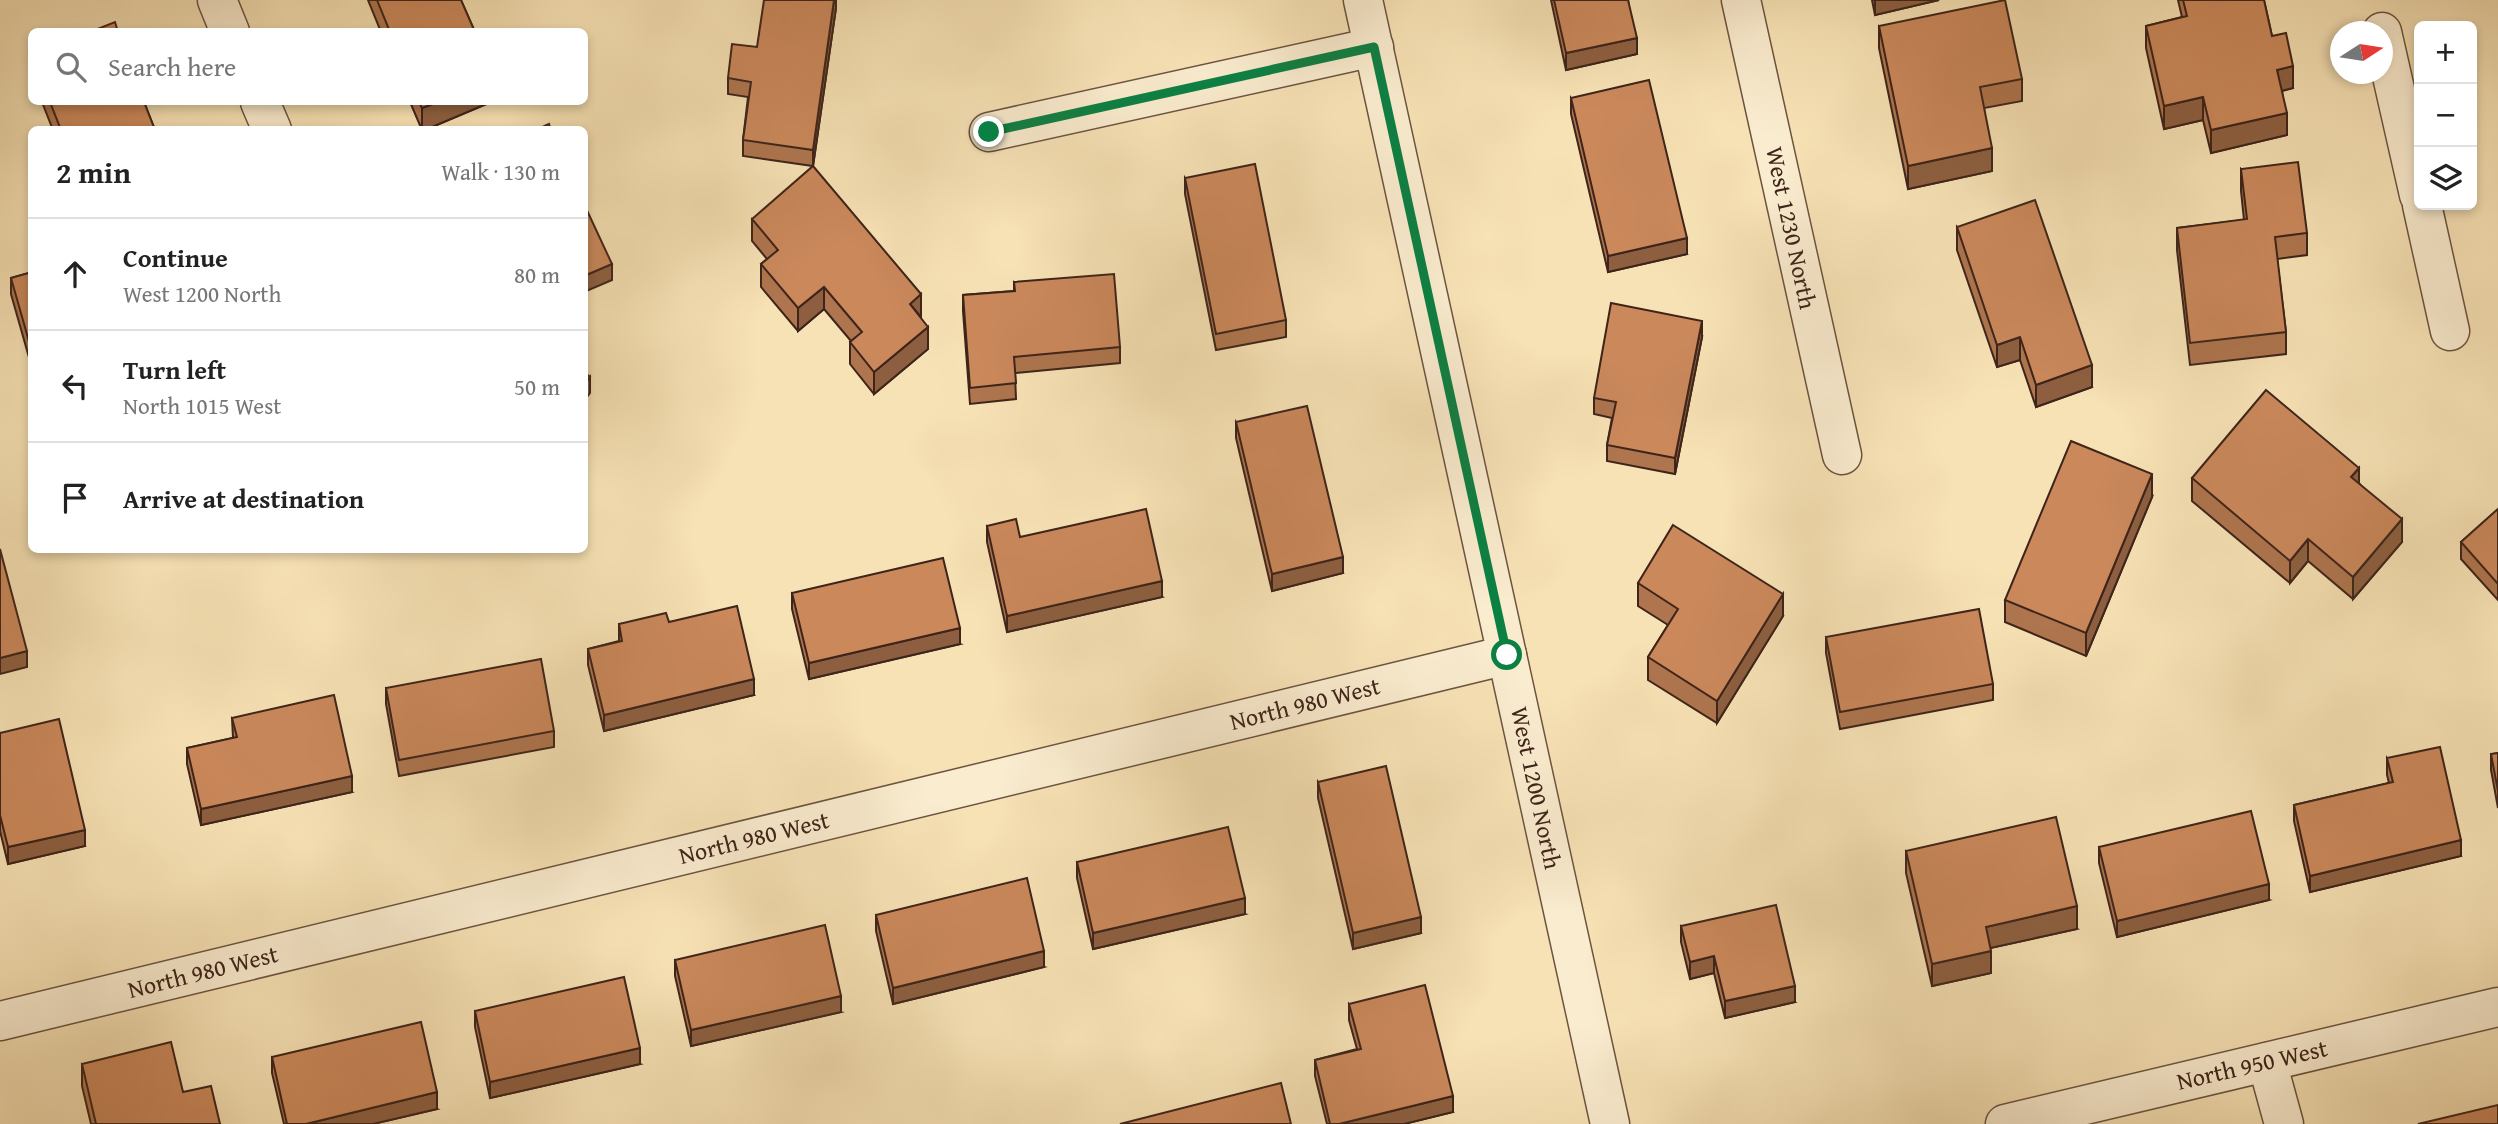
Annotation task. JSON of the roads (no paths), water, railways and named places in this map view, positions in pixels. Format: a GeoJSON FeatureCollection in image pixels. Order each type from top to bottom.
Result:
{"type":"FeatureCollection","features":[{"type":"Feature","properties":{"kind":"street"},"geometry":{"type":"LineString","coordinates":[[217,0],[228,28]]}},
{"type":"Feature","properties":{"kind":"street","name":"West 1200 North"},"geometry":{"type":"LineString","coordinates":[[1363,0],[1610,1124]]}},
{"type":"Feature","properties":{"kind":"street","name":"West 1230 North"},"geometry":{"type":"LineString","coordinates":[[1741,0],[1842,455]]}},
{"type":"Feature","properties":{"kind":"street"},"geometry":{"type":"LineString","coordinates":[[2375,0],[2380,21]]}},
{"type":"Feature","properties":{"kind":"street"},"geometry":{"type":"LineString","coordinates":[[989,132],[1374,47]]}},
{"type":"Feature","properties":{"kind":"street"},"geometry":{"type":"LineString","coordinates":[[2393,80],[2414,173]]}},
{"type":"Feature","properties":{"kind":"street"},"geometry":{"type":"LineString","coordinates":[[261,105],[270,126]]}},
{"type":"Feature","properties":{"kind":"street"},"geometry":{"type":"LineString","coordinates":[[2422,210],[2450,331]]}},
{"type":"Feature","properties":{"kind":"street","name":"North 980 West"},"geometry":{"type":"LineString","coordinates":[[0,1021],[1507,655]]}},
{"type":"Feature","properties":{"kind":"street","name":"North 950 West"},"geometry":{"type":"LineString","coordinates":[[2005,1124],[2498,1007]]}},
{"type":"Feature","properties":{"kind":"street"},"geometry":{"type":"LineString","coordinates":[[2267,1062],[2284,1124]]}}]}
